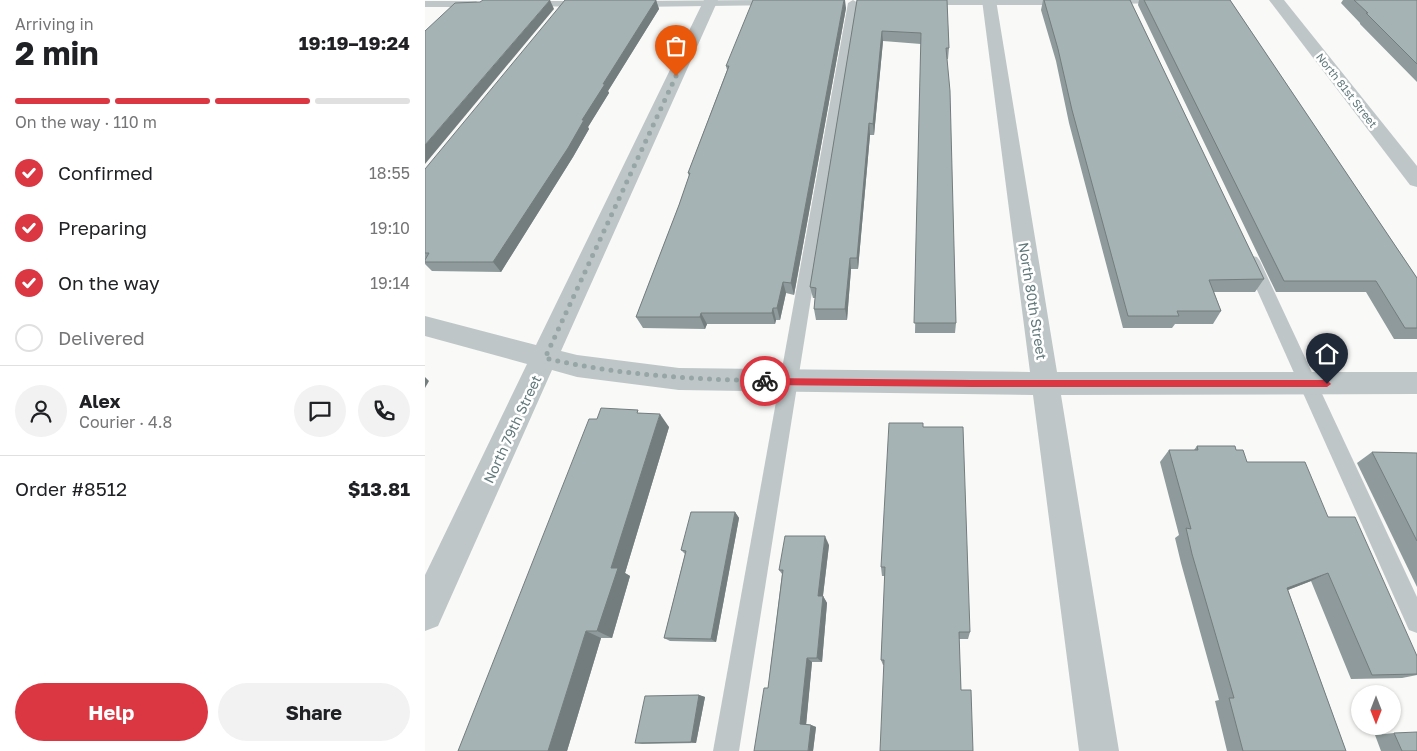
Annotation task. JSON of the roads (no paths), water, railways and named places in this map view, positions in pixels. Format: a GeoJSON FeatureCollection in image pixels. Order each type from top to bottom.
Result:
{"type":"FeatureCollection","features":[{"type":"Feature","properties":{"kind":"street","name":"North 81st Street"},"geometry":{"type":"LineString","coordinates":[[1276,0],[1417,180]]}},
{"type":"Feature","properties":{"kind":"street","name":"North 79th Street"},"geometry":{"type":"LineString","coordinates":[[425,613],[710,2]]}},
{"type":"Feature","properties":{"kind":"street","name":"North 80th Street"},"geometry":{"type":"LineString","coordinates":[[989,2],[1099,751]]}},
{"type":"Feature","properties":{"kind":"street"},"geometry":{"type":"LineString","coordinates":[[425,326],[577,366],[679,379],[789,382],[1046,384],[1417,383]]}},
{"type":"Feature","properties":{"kind":"lane"},"geometry":{"type":"LineString","coordinates":[[1100,1],[1169,0]]}},
{"type":"Feature","properties":{"kind":"lane"},"geometry":{"type":"LineString","coordinates":[[1129,1],[1137,19]]}},
{"type":"Feature","properties":{"kind":"lane"},"geometry":{"type":"LineString","coordinates":[[623,4],[710,2],[783,4]]}},
{"type":"Feature","properties":{"kind":"lane"},"geometry":{"type":"LineString","coordinates":[[917,4],[1072,2]]}},
{"type":"Feature","properties":{"kind":"lane"},"geometry":{"type":"LineString","coordinates":[[726,751],[852,3]]}},
{"type":"Feature","properties":{"kind":"lane"},"geometry":{"type":"LineString","coordinates":[[425,4],[487,4]]}},
{"type":"Feature","properties":{"kind":"lane"},"geometry":{"type":"LineString","coordinates":[[517,4],[594,4]]}},
{"type":"Feature","properties":{"kind":"lane"},"geometry":{"type":"LineString","coordinates":[[553,19],[565,4]]}},
{"type":"Feature","properties":{"kind":"lane"},"geometry":{"type":"LineString","coordinates":[[1244,245],[1417,622]]}}]}
